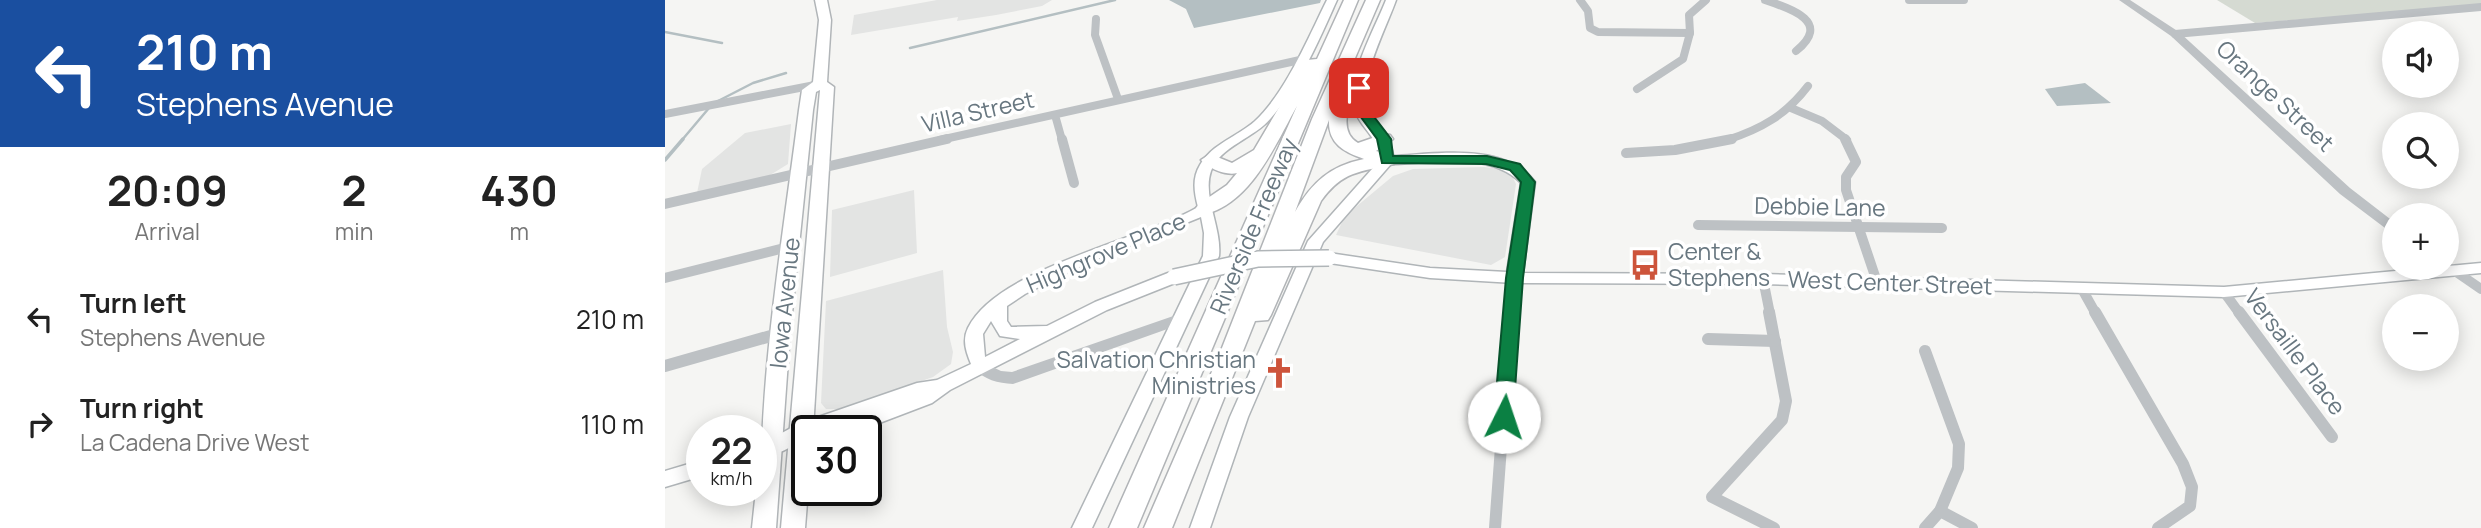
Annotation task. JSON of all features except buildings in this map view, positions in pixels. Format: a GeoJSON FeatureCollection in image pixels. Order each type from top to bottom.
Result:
{"type":"FeatureCollection","features":[{"type":"Feature","properties":{"kind":"highway"},"geometry":{"type":"LineString","coordinates":[[1206,208],[1234,189],[1254,165],[1314,61],[1343,4]]}},
{"type":"Feature","properties":{"kind":"highway","name":"Riverside Freeway"},"geometry":{"type":"LineString","coordinates":[[1123,528],[1343,4]]}},
{"type":"Feature","properties":{"kind":"highway"},"geometry":{"type":"LineString","coordinates":[[1370,6],[1366,31],[1346,90],[1338,125],[1341,141],[1353,149],[1385,150]]}},
{"type":"Feature","properties":{"kind":"highway","name":"Riverside Freeway"},"geometry":{"type":"LineString","coordinates":[[1158,528],[1232,353],[1321,120],[1370,6]]}},
{"type":"Feature","properties":{"kind":"highway"},"geometry":{"type":"LineString","coordinates":[[1210,160],[1226,169],[1238,168],[1265,143]]}},
{"type":"Feature","properties":{"kind":"highway"},"geometry":{"type":"LineString","coordinates":[[1232,353],[1262,312],[1315,194],[1331,177],[1385,150]]}},
{"type":"Feature","properties":{"kind":"main road","name":"Iowa Avenue"},"geometry":{"type":"LineString","coordinates":[[805,415],[809,323],[827,87],[821,72],[825,20],[821,0]]}},
{"type":"Feature","properties":{"kind":"main road"},"geometry":{"type":"LineString","coordinates":[[1385,150],[1364,115],[1357,96],[1391,0]]}},
{"type":"Feature","properties":{"kind":"main road"},"geometry":{"type":"LineString","coordinates":[[1082,528],[1211,256],[1214,234],[1202,183],[1210,160],[1263,120],[1300,60],[1343,4]]}},
{"type":"Feature","properties":{"kind":"main road","name":"Iowa Avenue"},"geometry":{"type":"LineString","coordinates":[[770,415],[809,90],[821,72]]}},
{"type":"Feature","properties":{"kind":"main road"},"geometry":{"type":"LineString","coordinates":[[1385,150],[1487,160],[1503,163],[1523,174],[1528,182],[1514,278]]}},
{"type":"Feature","properties":{"kind":"main road"},"geometry":{"type":"LineString","coordinates":[[1199,528],[1239,417],[1316,242],[1327,226],[1367,188],[1385,150]]}},
{"type":"Feature","properties":{"kind":"main road","name":"Highgrove Place"},"geometry":{"type":"LineString","coordinates":[[982,368],[974,352],[974,338],[979,323],[999,303],[1027,285],[1206,208]]}},
{"type":"Feature","properties":{"kind":"main road"},"geometry":{"type":"LineString","coordinates":[[1166,226],[1198,227],[1214,234]]}},
{"type":"Feature","properties":{"kind":"main road","name":"West Center Street"},"geometry":{"type":"LineString","coordinates":[[1067,324],[1135,291],[1174,277],[1258,259],[1329,258],[1430,273],[1514,278],[1763,279],[2224,292],[2382,279]]}},
{"type":"Feature","properties":{"kind":"main road","name":"West Center Street"},"geometry":{"type":"LineString","coordinates":[[2459,267],[2481,268]]}},
{"type":"Feature","properties":{"kind":"main road"},"geometry":{"type":"LineString","coordinates":[[999,303],[999,322],[1006,332],[1027,334],[1067,324]]}},
{"type":"Feature","properties":{"kind":"main road"},"geometry":{"type":"LineString","coordinates":[[881,415],[926,398],[944,385],[1067,324]]}},
{"type":"Feature","properties":{"kind":"main road"},"geometry":{"type":"LineString","coordinates":[[860,415],[923,388],[944,385]]}},
{"type":"Feature","properties":{"kind":"main road"},"geometry":{"type":"LineString","coordinates":[[665,480],[686,473]]}},
{"type":"Feature","properties":{"kind":"main road","name":"Iowa Avenue"},"geometry":{"type":"LineString","coordinates":[[764,528],[765,506]]}},
{"type":"Feature","properties":{"kind":"main road","name":"Iowa Avenue"},"geometry":{"type":"LineString","coordinates":[[793,528],[796,506]]}},
{"type":"Feature","properties":{"kind":"street"},"geometry":{"type":"LineString","coordinates":[[1580,0],[1588,11],[1590,27],[1598,32],[1690,33]]}},
{"type":"Feature","properties":{"kind":"street"},"geometry":{"type":"LineString","coordinates":[[1637,89],[1683,59],[1690,33],[1689,15],[1706,0]]}},
{"type":"Feature","properties":{"kind":"street"},"geometry":{"type":"LineString","coordinates":[[1765,0],[1799,13],[1808,22],[1811,27],[1810,37],[1796,51]]}},
{"type":"Feature","properties":{"kind":"street"},"geometry":{"type":"LineString","coordinates":[[1909,0],[1964,0]]}},
{"type":"Feature","properties":{"kind":"street","name":"Orange Street"},"geometry":{"type":"LineString","coordinates":[[2124,0],[2175,34],[2345,191],[2382,219]]}},
{"type":"Feature","properties":{"kind":"street"},"geometry":{"type":"LineString","coordinates":[[2175,34],[2481,7]]}},
{"type":"Feature","properties":{"kind":"street"},"geometry":{"type":"LineString","coordinates":[[1096,19],[1095,35],[1118,99]]}},
{"type":"Feature","properties":{"kind":"street","name":"Villa Street"},"geometry":{"type":"LineString","coordinates":[[665,204],[1118,99],[1300,60]]}},
{"type":"Feature","properties":{"kind":"street"},"geometry":{"type":"LineString","coordinates":[[665,114],[713,105],[821,72]]}},
{"type":"Feature","properties":{"kind":"street"},"geometry":{"type":"LineString","coordinates":[[1626,153],[1684,150],[1718,143],[1774,120],[1791,108],[1808,86]]}},
{"type":"Feature","properties":{"kind":"street"},"geometry":{"type":"LineString","coordinates":[[1791,108],[1825,121],[1843,134],[1853,149],[1856,162],[1846,177],[1846,190],[1877,282]]}},
{"type":"Feature","properties":{"kind":"street"},"geometry":{"type":"LineString","coordinates":[[1055,115],[1075,183]]}},
{"type":"Feature","properties":{"kind":"street","name":"Debbie Lane"},"geometry":{"type":"LineString","coordinates":[[1698,225],[1941,228]]}},
{"type":"Feature","properties":{"kind":"street"},"geometry":{"type":"LineString","coordinates":[[665,278],[792,246]]}},
{"type":"Feature","properties":{"kind":"street"},"geometry":{"type":"LineString","coordinates":[[2459,274],[2481,289]]}},
{"type":"Feature","properties":{"kind":"street"},"geometry":{"type":"LineString","coordinates":[[1495,528],[1514,278]]}},
{"type":"Feature","properties":{"kind":"street"},"geometry":{"type":"LineString","coordinates":[[1763,279],[1786,401],[1782,420],[1712,497],[1774,528]]}},
{"type":"Feature","properties":{"kind":"street"},"geometry":{"type":"LineString","coordinates":[[2082,289],[2183,464],[2192,487],[2190,506],[2158,528]]}},
{"type":"Feature","properties":{"kind":"street","name":"Versaille Place"},"geometry":{"type":"LineString","coordinates":[[2224,292],[2332,437]]}},
{"type":"Feature","properties":{"kind":"street"},"geometry":{"type":"LineString","coordinates":[[982,368],[998,377],[1013,378],[1182,318]]}},
{"type":"Feature","properties":{"kind":"street"},"geometry":{"type":"LineString","coordinates":[[665,366],[781,333]]}},
{"type":"Feature","properties":{"kind":"street"},"geometry":{"type":"LineString","coordinates":[[1708,339],[1775,341]]}},
{"type":"Feature","properties":{"kind":"street"},"geometry":{"type":"LineString","coordinates":[[1924,528],[1940,511],[1958,468],[1959,444],[1925,351]]}},
{"type":"Feature","properties":{"kind":"street"},"geometry":{"type":"LineString","coordinates":[[1940,511],[1972,528]]}},
{"type":"Feature","properties":{"kind":"shaded area"},"geometry":{"type":"Polygon","coordinates":[[[937,0],[1052,0],[1042,6],[996,15],[957,21],[958,17],[851,35],[854,15],[937,0]]]}},
{"type":"Feature","properties":{"kind":"shaded area"},"geometry":{"type":"Polygon","coordinates":[[[1169,0],[1321,0],[1320,3],[1194,28],[1186,9],[1169,0]]]}},
{"type":"Feature","properties":{"kind":"shaded area"},"geometry":{"type":"Polygon","coordinates":[[[2217,0],[2481,0],[2481,5],[2255,23],[2217,0]]]}},
{"type":"Feature","properties":{"kind":"shaded area"},"geometry":{"type":"Polygon","coordinates":[[[2085,83],[2111,103],[2057,106],[2045,89],[2085,83]]]}},
{"type":"Feature","properties":{"kind":"shaded area"},"geometry":{"type":"Polygon","coordinates":[[[791,124],[788,164],[767,177],[697,193],[702,169],[745,133],[791,124]]]}},
{"type":"Feature","properties":{"kind":"shaded area"},"geometry":{"type":"Polygon","coordinates":[[[1413,169],[1501,169],[1512,176],[1516,184],[1505,257],[1491,265],[1336,235],[1345,216],[1393,176],[1413,169]]]}},
{"type":"Feature","properties":{"kind":"shaded area"},"geometry":{"type":"Polygon","coordinates":[[[914,190],[917,253],[830,277],[832,210],[914,190]]]}},
{"type":"Feature","properties":{"kind":"shaded area"},"geometry":{"type":"Polygon","coordinates":[[[943,270],[947,327],[953,352],[951,364],[933,377],[841,409],[826,409],[821,403],[826,301],[943,270]]]}},
{"type":"Feature","properties":{"kind":"waterway"},"geometry":{"type":"LineString","coordinates":[[910,48],[1115,0]]}},
{"type":"Feature","properties":{"kind":"waterway"},"geometry":{"type":"LineString","coordinates":[[665,32],[722,43]]}},
{"type":"Feature","properties":{"kind":"waterway"},"geometry":{"type":"LineString","coordinates":[[718,101],[753,83],[786,73]]}},
{"type":"Feature","properties":{"kind":"waterway"},"geometry":{"type":"LineString","coordinates":[[682,140],[709,108]]}},
{"type":"Feature","properties":{"kind":"waterway"},"geometry":{"type":"LineString","coordinates":[[665,160],[683,139]]}},
{"type":"Feature","properties":{"kind":"place","name":"Center & Stephens"},"geometry":{"type":"Point","coordinates":[1645,265]}},
{"type":"Feature","properties":{"kind":"place","name":"Salvation Christian Ministries"},"geometry":{"type":"Point","coordinates":[1279,373]}},
{"type":"Feature","properties":{"kind":"route"},"geometry":{"type":"LineString","coordinates":[[1359,88],[1359,105],[1384,139],[1387,160],[1487,160],[1515,167],[1528,182],[1514,278],[1504,417]]}}]}
